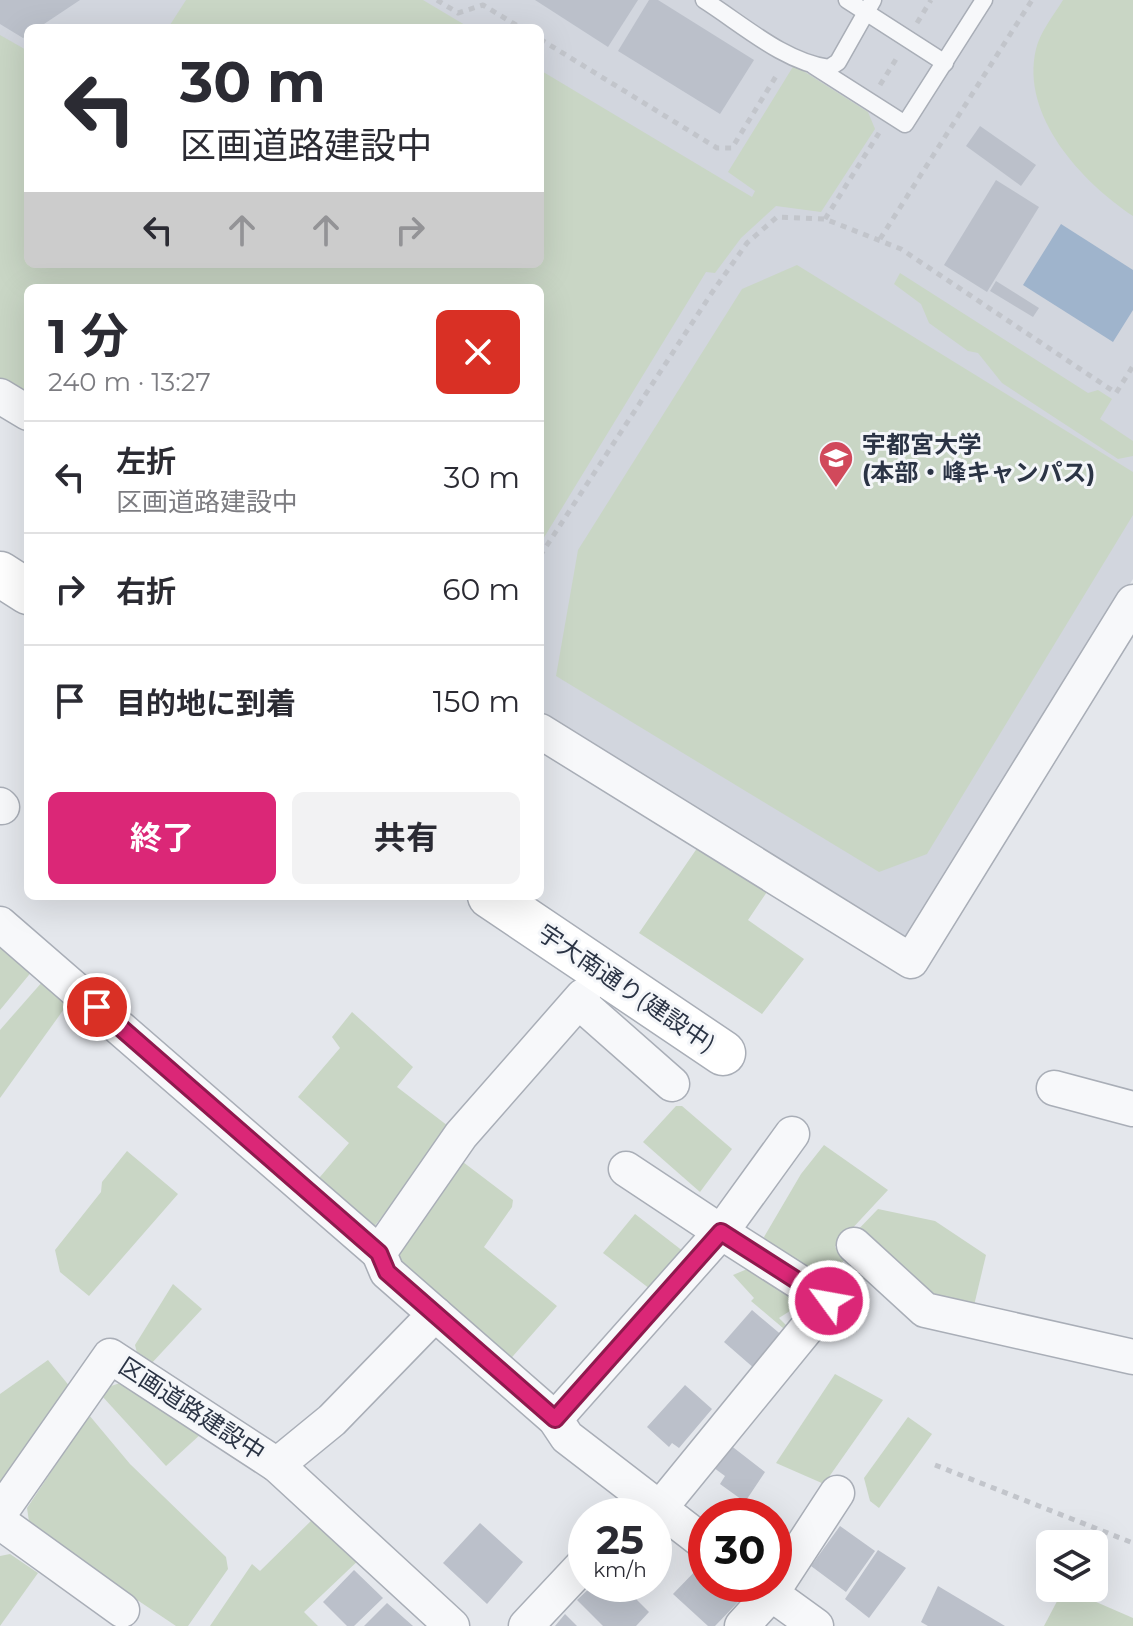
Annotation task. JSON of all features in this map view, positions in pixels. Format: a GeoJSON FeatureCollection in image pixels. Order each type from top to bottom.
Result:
{"type":"FeatureCollection","features":[{"type":"Feature","properties":{"kind":"street"},"geometry":{"type":"LineString","coordinates":[[0,396],[24,411]]}},
{"type":"Feature","properties":{"kind":"street"},"geometry":{"type":"LineString","coordinates":[[0,574],[24,589]]}},
{"type":"Feature","properties":{"kind":"street"},"geometry":{"type":"LineString","coordinates":[[544,733],[911,961],[1133,602]]}},
{"type":"Feature","properties":{"kind":"street","name":"宇大南通り(建設中)"},"geometry":{"type":"LineString","coordinates":[[496,900],[723,1053]]}},
{"type":"Feature","properties":{"kind":"street"},"geometry":{"type":"LineString","coordinates":[[0,924],[379,1253],[387,1272],[555,1419],[567,1437],[635,1498]]}},
{"type":"Feature","properties":{"kind":"street"},"geometry":{"type":"LineString","coordinates":[[379,1253],[461,1135],[581,999],[672,1084]]}},
{"type":"Feature","properties":{"kind":"street"},"geometry":{"type":"LineString","coordinates":[[1054,1088],[1133,1109]]}},
{"type":"Feature","properties":{"kind":"street"},"geometry":{"type":"LineString","coordinates":[[555,1419],[721,1232],[792,1134]]}},
{"type":"Feature","properties":{"kind":"street"},"geometry":{"type":"LineString","coordinates":[[626,1169],[829,1301],[653,1498]]}},
{"type":"Feature","properties":{"kind":"street"},"geometry":{"type":"LineString","coordinates":[[854,1245],[925,1310],[1133,1357]]}},
{"type":"Feature","properties":{"kind":"street"},"geometry":{"type":"LineString","coordinates":[[277,1465],[332,1420],[435,1314]]}},
{"type":"Feature","properties":{"kind":"street","name":"区画道路建設中"},"geometry":{"type":"LineString","coordinates":[[0,1513],[110,1356],[277,1465],[452,1626]]}},
{"type":"Feature","properties":{"kind":"street"},"geometry":{"type":"LineString","coordinates":[[792,1553],[837,1493]]}},
{"type":"Feature","properties":{"kind":"street"},"geometry":{"type":"LineString","coordinates":[[0,1522],[126,1621]]}},
{"type":"Feature","properties":{"kind":"street"},"geometry":{"type":"LineString","coordinates":[[526,1626],[568,1581]]}},
{"type":"Feature","properties":{"kind":"street"},"geometry":{"type":"LineString","coordinates":[[742,1626],[757,1602]]}},
{"type":"Feature","properties":{"kind":"street"},"geometry":{"type":"LineString","coordinates":[[783,1602],[816,1626]]}},
{"type":"Feature","properties":{"kind":"lane"},"geometry":{"type":"LineString","coordinates":[[704,0],[905,124],[984,0]]}},
{"type":"Feature","properties":{"kind":"lane"},"geometry":{"type":"LineString","coordinates":[[847,0],[870,6],[945,63]]}},
{"type":"Feature","properties":{"kind":"lane"},"geometry":{"type":"LineString","coordinates":[[814,66],[829,68],[838,62],[870,6]]}},
{"type":"Feature","properties":{"kind":"path"},"geometry":{"type":"LineString","coordinates":[[437,0],[458,13],[483,5],[514,24]]}},
{"type":"Feature","properties":{"kind":"path"},"geometry":{"type":"LineString","coordinates":[[880,239],[1032,0]]}},
{"type":"Feature","properties":{"kind":"path"},"geometry":{"type":"LineString","coordinates":[[544,41],[717,148],[732,148],[789,54]]}},
{"type":"Feature","properties":{"kind":"path"},"geometry":{"type":"LineString","coordinates":[[544,550],[747,243],[777,217],[825,219],[901,249],[1116,393],[1133,366]]}},
{"type":"Feature","properties":{"kind":"path"},"geometry":{"type":"LineString","coordinates":[[935,1465],[1133,1543]]}},
{"type":"Feature","properties":{"kind":"shaded area","name":"宇都宮大学 (本部・峰キャンパス)"},"geometry":{"type":"Polygon","coordinates":[[[0,0],[1133,0],[1133,579],[906,949],[544,722],[544,284],[24,284],[24,302],[0,383],[0,0]]]}},
{"type":"Feature","properties":{"kind":"green space"},"geometry":{"type":"Polygon","coordinates":[[[186,0],[423,0],[463,24],[171,24],[186,0]]]}},
{"type":"Feature","properties":{"kind":"green space"},"geometry":{"type":"Polygon","coordinates":[[[1063,0],[1133,0],[1133,216],[1094,185],[1076,166],[1059,145],[1037,99],[1033,74],[1036,49],[1063,0]]]}},
{"type":"Feature","properties":{"kind":"green space"},"geometry":{"type":"Polygon","coordinates":[[[0,35],[24,49],[24,268],[544,268],[544,72],[752,197],[755,191],[728,172],[794,65],[868,112],[875,129],[821,212],[776,206],[741,238],[715,273],[706,272],[544,537],[544,284],[24,284],[24,398],[0,383],[0,35]]]}},
{"type":"Feature","properties":{"kind":"green space"},"geometry":{"type":"Polygon","coordinates":[[[797,265],[1133,472],[1133,515],[927,854],[879,872],[556,676],[578,550],[742,289],[797,265]]]}},
{"type":"Feature","properties":{"kind":"green space"},"geometry":{"type":"Polygon","coordinates":[[[900,273],[1088,393],[1098,390],[1112,399],[1100,419],[1133,441],[1133,456],[1118,459],[1002,383],[978,353],[968,351],[929,323],[921,304],[894,284],[900,273]]]}},
{"type":"Feature","properties":{"kind":"green space"},"geometry":{"type":"Polygon","coordinates":[[[702,841],[771,886],[748,920],[804,959],[762,1014],[639,933],[702,841]]]}},
{"type":"Feature","properties":{"kind":"green space"},"geometry":{"type":"Polygon","coordinates":[[[0,941],[33,970],[0,1010],[0,941]]]}},
{"type":"Feature","properties":{"kind":"green space"},"geometry":{"type":"Polygon","coordinates":[[[43,981],[69,1002],[0,1098],[0,1030],[43,981]]]}},
{"type":"Feature","properties":{"kind":"green space"},"geometry":{"type":"Polygon","coordinates":[[[352,1012],[413,1067],[397,1087],[452,1129],[369,1233],[314,1184],[349,1143],[298,1097],[340,1048],[332,1037],[352,1012]]]}},
{"type":"Feature","properties":{"kind":"green space"},"geometry":{"type":"Polygon","coordinates":[[[676,1106],[682,1106],[732,1149],[700,1192],[643,1142],[676,1106]]]}},
{"type":"Feature","properties":{"kind":"green space"},"geometry":{"type":"Polygon","coordinates":[[[824,1145],[888,1190],[835,1247],[847,1257],[825,1282],[769,1251],[764,1237],[801,1174],[824,1145]]]}},
{"type":"Feature","properties":{"kind":"green space"},"geometry":{"type":"Polygon","coordinates":[[[127,1151],[178,1194],[89,1296],[60,1272],[55,1250],[101,1192],[102,1182],[127,1151]]]}},
{"type":"Feature","properties":{"kind":"green space"},"geometry":{"type":"Polygon","coordinates":[[[459,1159],[513,1200],[512,1207],[484,1247],[557,1306],[507,1363],[396,1260],[397,1240],[459,1159]]]}},
{"type":"Feature","properties":{"kind":"green space"},"geometry":{"type":"Polygon","coordinates":[[[878,1209],[935,1221],[986,1255],[972,1314],[922,1302],[852,1236],[878,1209]]]}},
{"type":"Feature","properties":{"kind":"green space"},"geometry":{"type":"Polygon","coordinates":[[[635,1214],[688,1255],[654,1292],[603,1253],[635,1214]]]}},
{"type":"Feature","properties":{"kind":"green space"},"geometry":{"type":"Polygon","coordinates":[[[752,1267],[804,1302],[779,1318],[792,1331],[790,1334],[751,1301],[754,1298],[733,1275],[752,1267]]]}},
{"type":"Feature","properties":{"kind":"green space"},"geometry":{"type":"Polygon","coordinates":[[[173,1284],[202,1309],[150,1365],[138,1357],[135,1345],[173,1284]]]}},
{"type":"Feature","properties":{"kind":"green space"},"geometry":{"type":"Polygon","coordinates":[[[48,1360],[71,1388],[0,1490],[0,1394],[48,1360]]]}},
{"type":"Feature","properties":{"kind":"green space"},"geometry":{"type":"Polygon","coordinates":[[[835,1374],[883,1400],[824,1484],[776,1463],[835,1374]]]}},
{"type":"Feature","properties":{"kind":"green space"},"geometry":{"type":"Polygon","coordinates":[[[123,1382],[202,1433],[166,1466],[102,1396],[108,1387],[123,1382]]]}},
{"type":"Feature","properties":{"kind":"green space"},"geometry":{"type":"Polygon","coordinates":[[[89,1415],[130,1464],[226,1557],[228,1569],[188,1626],[176,1626],[30,1528],[27,1508],[89,1415]]]}},
{"type":"Feature","properties":{"kind":"green space"},"geometry":{"type":"Polygon","coordinates":[[[908,1417],[932,1434],[879,1508],[870,1501],[864,1478],[908,1417]]]}},
{"type":"Feature","properties":{"kind":"green space"},"geometry":{"type":"Polygon","coordinates":[[[317,1515],[363,1556],[304,1612],[318,1626],[210,1626],[252,1564],[260,1571],[317,1515]]]}},
{"type":"Feature","properties":{"kind":"green space"},"geometry":{"type":"Polygon","coordinates":[[[10,1554],[38,1573],[0,1626],[0,1556],[10,1554]]]}},
{"type":"Feature","properties":{"kind":"green space"},"geometry":{"type":"Polygon","coordinates":[[[1057,1602],[1096,1602],[1133,1618],[1133,1626],[1044,1626],[1057,1602]]]}},
{"type":"Feature","properties":{"kind":"water"},"geometry":{"type":"Polygon","coordinates":[[[1061,224],[1133,270],[1133,310],[1113,342],[1023,285],[1061,224]]]}},
{"type":"Feature","properties":{"kind":"building"},"geometry":{"type":"Polygon","coordinates":[[[0,0],[80,0],[44,24],[24,24],[23,38],[0,24],[0,0]]]}},
{"type":"Feature","properties":{"kind":"building"},"geometry":{"type":"Polygon","coordinates":[[[535,0],[638,0],[608,47],[535,0]]]}},
{"type":"Feature","properties":{"kind":"building"},"geometry":{"type":"Polygon","coordinates":[[[649,0],[658,0],[754,60],[720,114],[618,51],[649,0]]]}},
{"type":"Feature","properties":{"kind":"building"},"geometry":{"type":"Polygon","coordinates":[[[980,126],[1036,165],[1021,186],[966,146],[980,126]]]}},
{"type":"Feature","properties":{"kind":"building"},"geometry":{"type":"Polygon","coordinates":[[[996,180],[1039,207],[987,292],[944,265],[996,180]]]}},
{"type":"Feature","properties":{"kind":"building"},"geometry":{"type":"Polygon","coordinates":[[[996,281],[1039,308],[1033,317],[990,291],[996,281]]]}},
{"type":"Feature","properties":{"kind":"building"},"geometry":{"type":"Polygon","coordinates":[[[752,1310],[784,1337],[755,1369],[724,1342],[752,1310]]]}},
{"type":"Feature","properties":{"kind":"building"},"geometry":{"type":"Polygon","coordinates":[[[685,1385],[712,1409],[679,1448],[672,1443],[669,1447],[647,1427],[685,1385]]]}},
{"type":"Feature","properties":{"kind":"building"},"geometry":{"type":"Polygon","coordinates":[[[725,1441],[765,1472],[748,1498],[739,1498],[720,1484],[725,1476],[710,1465],[725,1441]]]}},
{"type":"Feature","properties":{"kind":"building"},"geometry":{"type":"Polygon","coordinates":[[[480,1523],[523,1562],[487,1604],[443,1563],[480,1523]]]}},
{"type":"Feature","properties":{"kind":"building"},"geometry":{"type":"Polygon","coordinates":[[[840,1526],[875,1551],[846,1592],[811,1566],[840,1526]]]}},
{"type":"Feature","properties":{"kind":"building"},"geometry":{"type":"Polygon","coordinates":[[[878,1550],[906,1568],[869,1618],[845,1599],[878,1550]]]}},
{"type":"Feature","properties":{"kind":"building"},"geometry":{"type":"Polygon","coordinates":[[[354,1570],[383,1598],[354,1626],[347,1626],[323,1602],[354,1570]]]}},
{"type":"Feature","properties":{"kind":"building"},"geometry":{"type":"Polygon","coordinates":[[[688,1578],[688,1602],[738,1602],[715,1626],[708,1626],[673,1594],[688,1578]]]}},
{"type":"Feature","properties":{"kind":"building"},"geometry":{"type":"Polygon","coordinates":[[[938,1586],[1005,1626],[928,1626],[921,1622],[938,1586]]]}},
{"type":"Feature","properties":{"kind":"building"},"geometry":{"type":"Polygon","coordinates":[[[579,1602],[639,1602],[649,1612],[636,1626],[603,1626],[579,1602]]]}},
{"type":"Feature","properties":{"kind":"building"},"geometry":{"type":"Polygon","coordinates":[[[387,1603],[413,1626],[364,1626],[387,1603]]]}},
{"type":"Feature","properties":{"kind":"building"},"geometry":{"type":"Polygon","coordinates":[[[565,1614],[577,1626],[555,1626],[565,1614]]]}},
{"type":"Feature","properties":{"kind":"place","name":"宇都宮大学 (本部・峰キャンパス)"},"geometry":{"type":"Point","coordinates":[836,489]}},
{"type":"Feature","properties":{"kind":"route"},"geometry":{"type":"LineString","coordinates":[[97,1007],[379,1253],[387,1272],[555,1419],[721,1232],[829,1301]]}}]}
